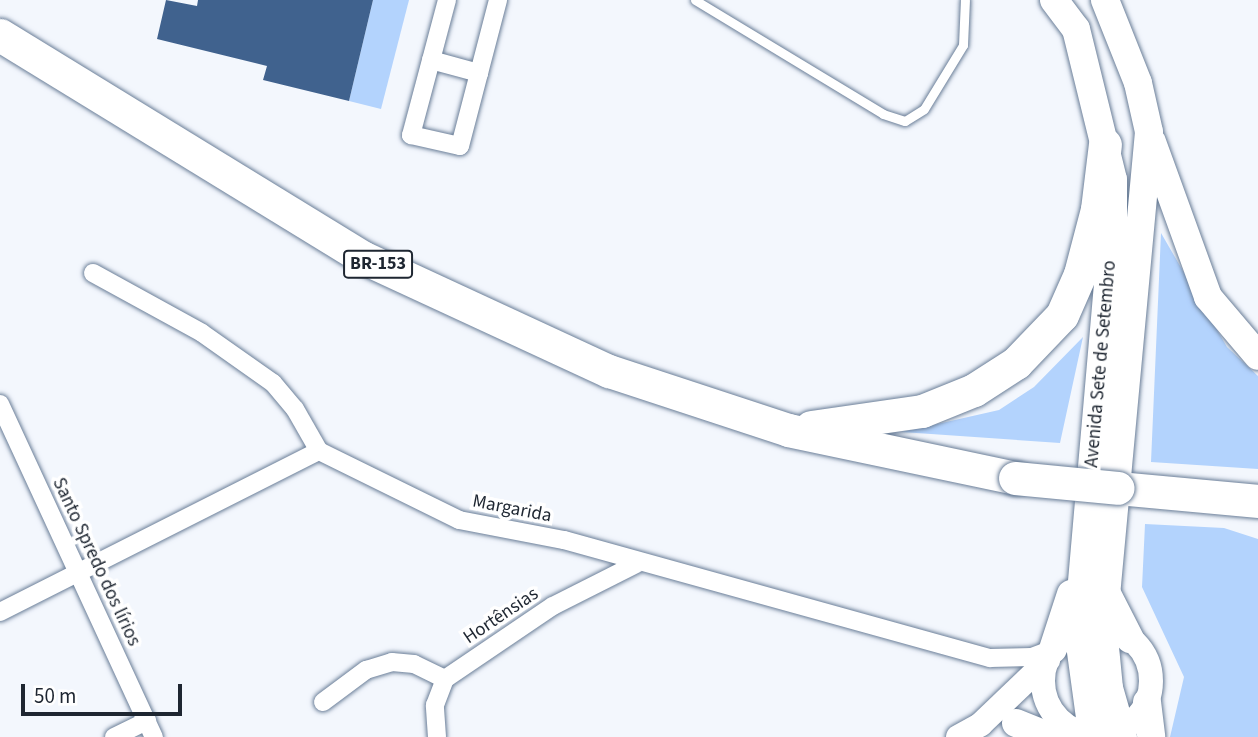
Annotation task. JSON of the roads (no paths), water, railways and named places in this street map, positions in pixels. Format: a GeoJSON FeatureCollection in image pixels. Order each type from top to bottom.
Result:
{"type":"FeatureCollection","features":[{"type":"Feature","properties":{"kind":"highway","name":"BR-153"},"geometry":{"type":"LineString","coordinates":[[0,34],[364,258],[609,370],[788,430],[1015,478],[1258,501]]}},
{"type":"Feature","properties":{"kind":"highway"},"geometry":{"type":"LineString","coordinates":[[788,430],[922,411],[974,390],[1016,363],[1062,315],[1080,274],[1097,209],[1105,144]]}},
{"type":"Feature","properties":{"kind":"main road","name":"Avenida Sete de Setembro"},"geometry":{"type":"LineString","coordinates":[[1055,0],[1076,29],[1113,180],[1113,227],[1081,569],[1109,735]]}},
{"type":"Feature","properties":{"kind":"main road","name":"Avenida Sete de Setembro"},"geometry":{"type":"LineString","coordinates":[[1105,0],[1138,83],[1149,132],[1208,297],[1258,356]]}},
{"type":"Feature","properties":{"kind":"main road","name":"Avenida Sete de Setembro"},"geometry":{"type":"LineString","coordinates":[[1090,629],[1106,592],[1149,132]]}},
{"type":"Feature","properties":{"kind":"main road"},"geometry":{"type":"LineString","coordinates":[[1050,654],[1081,569]]}},
{"type":"Feature","properties":{"kind":"main road"},"geometry":{"type":"LineString","coordinates":[[1106,592],[1130,639]]}},
{"type":"Feature","properties":{"kind":"main road"},"geometry":{"type":"LineString","coordinates":[[1147,702],[1151,737]]}},
{"type":"Feature","properties":{"kind":"main road"},"geometry":{"type":"LineString","coordinates":[[1016,723],[1056,729]]}},
{"type":"Feature","properties":{"kind":"street"},"geometry":{"type":"LineString","coordinates":[[447,0],[411,135],[460,146],[498,0]]}},
{"type":"Feature","properties":{"kind":"street"},"geometry":{"type":"LineString","coordinates":[[431,60],[479,73]]}},
{"type":"Feature","properties":{"kind":"street"},"geometry":{"type":"LineString","coordinates":[[0,612],[319,451],[295,409],[272,383],[202,333],[93,273]]}},
{"type":"Feature","properties":{"kind":"street","name":"Santo Spredo dos lírios"},"geometry":{"type":"LineString","coordinates":[[0,404],[151,729]]}},
{"type":"Feature","properties":{"kind":"street","name":"Margarida"},"geometry":{"type":"LineString","coordinates":[[319,451],[459,520],[564,540],[636,564],[990,658],[1050,654]]}},
{"type":"Feature","properties":{"kind":"street","name":"Hortênsias"},"geometry":{"type":"LineString","coordinates":[[445,679],[553,606],[636,564]]}},
{"type":"Feature","properties":{"kind":"street"},"geometry":{"type":"LineString","coordinates":[[958,737],[981,724],[1050,654],[1090,629],[1130,639],[1148,663],[1151,682],[1147,702],[1136,719],[1109,735],[1056,729],[1044,696],[1043,672],[1050,654]]}},
{"type":"Feature","properties":{"kind":"street"},"geometry":{"type":"LineString","coordinates":[[323,702],[366,670],[392,662],[414,664],[445,679],[435,705],[437,737]]}},
{"type":"Feature","properties":{"kind":"street"},"geometry":{"type":"LineString","coordinates":[[981,724],[1016,723]]}},
{"type":"Feature","properties":{"kind":"street"},"geometry":{"type":"LineString","coordinates":[[114,737],[151,729]]}},
{"type":"Feature","properties":{"kind":"lane"},"geometry":{"type":"LineString","coordinates":[[695,0],[883,114],[905,121],[924,108],[962,45],[965,0]]}}]}
